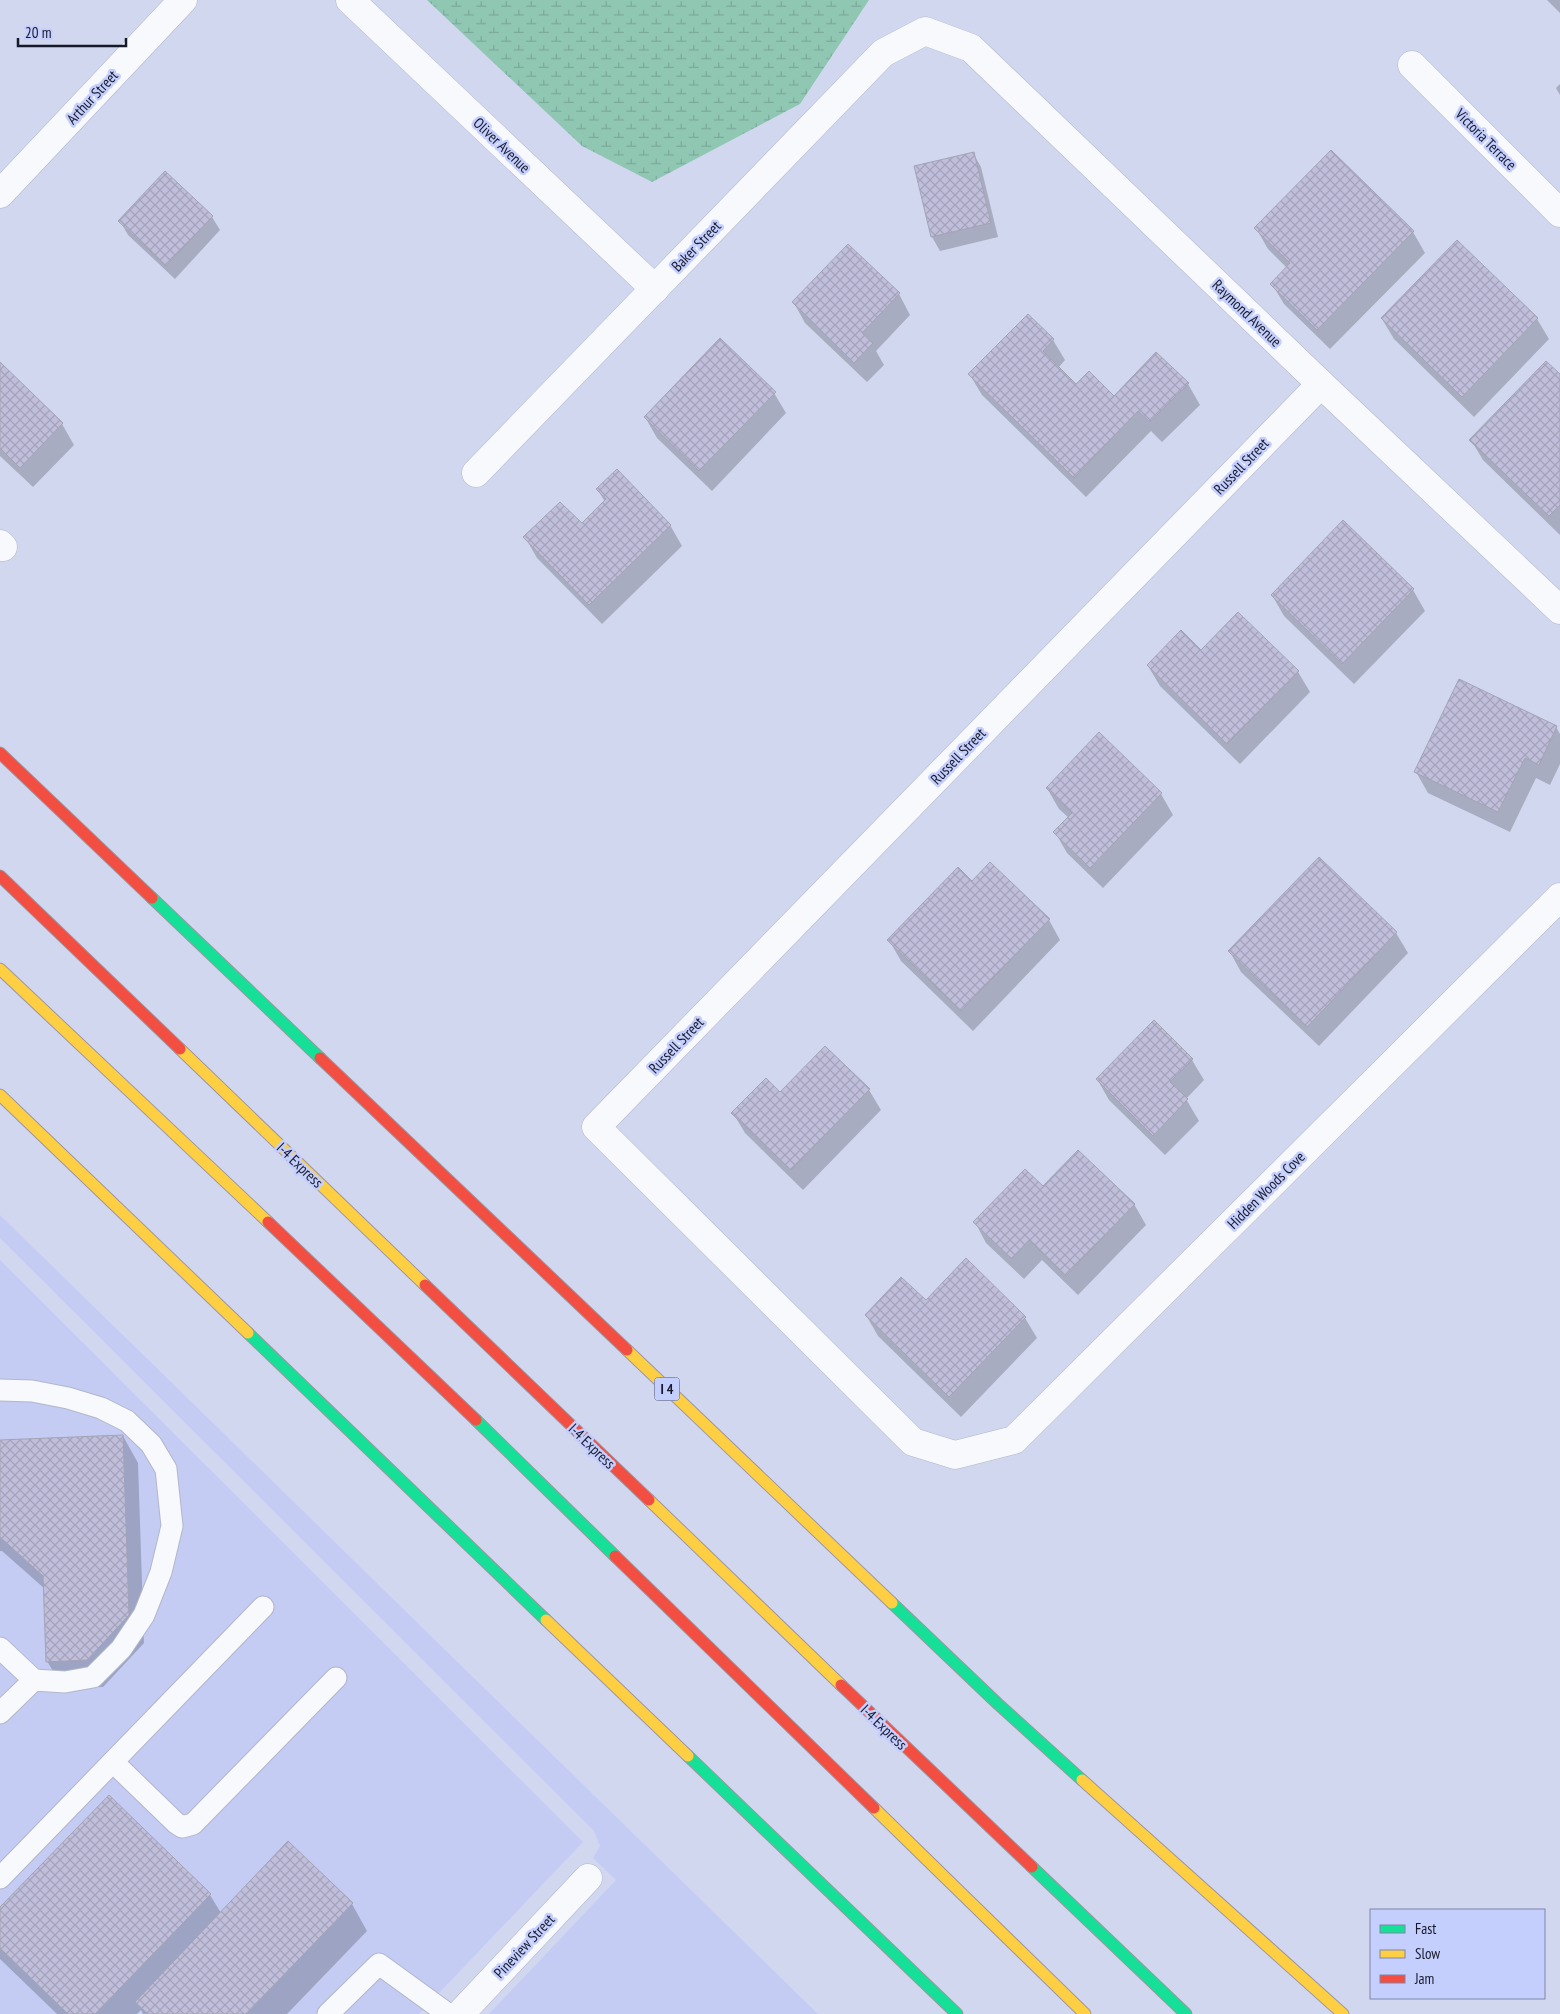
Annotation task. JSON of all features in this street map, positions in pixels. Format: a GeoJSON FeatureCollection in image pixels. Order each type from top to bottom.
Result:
{"type":"FeatureCollection","features":[{"type":"Feature","properties":{"kind":"highway","name":"I 4"},"geometry":{"type":"LineString","coordinates":[[0,754],[998,1704],[1343,2014]]}},
{"type":"Feature","properties":{"kind":"highway","name":"I-4 Express"},"geometry":{"type":"LineString","coordinates":[[0,876],[856,1700],[1186,2014]]}},
{"type":"Feature","properties":{"kind":"highway"},"geometry":{"type":"LineString","coordinates":[[0,969],[433,1378],[1085,2014]]}},
{"type":"Feature","properties":{"kind":"highway"},"geometry":{"type":"LineString","coordinates":[[0,1095],[957,2014]]}},
{"type":"Feature","properties":{"kind":"street","name":"Arthur Street"},"geometry":{"type":"LineString","coordinates":[[0,194],[183,0]]}},
{"type":"Feature","properties":{"kind":"street","name":"Oliver Avenue"},"geometry":{"type":"LineString","coordinates":[[350,0],[654,289]]}},
{"type":"Feature","properties":{"kind":"street","name":"Baker Street"},"geometry":{"type":"LineString","coordinates":[[476,472],[883,53],[925,31]]}},
{"type":"Feature","properties":{"kind":"street","name":"Raymond Avenue"},"geometry":{"type":"LineString","coordinates":[[925,31],[971,48],[1560,610]]}},
{"type":"Feature","properties":{"kind":"street","name":"Victoria Terrace"},"geometry":{"type":"LineString","coordinates":[[1412,65],[1560,213]]}},
{"type":"Feature","properties":{"kind":"street","name":"Russell Street"},"geometry":{"type":"LineString","coordinates":[[956,1455],[914,1442],[596,1127],[1321,384]]}},
{"type":"Feature","properties":{"kind":"street","name":"Hidden Woods Cove"},"geometry":{"type":"LineString","coordinates":[[956,1455],[1014,1440],[1560,897]]}},
{"type":"Feature","properties":{"kind":"street","name":"Pineview Street"},"geometry":{"type":"LineString","coordinates":[[460,2014],[588,1878]]}},
{"type":"Feature","properties":{"kind":"lane"},"geometry":{"type":"LineString","coordinates":[[0,1390],[32,1391],[68,1398],[101,1408],[127,1422],[151,1444],[166,1469],[172,1526],[161,1572],[144,1615],[121,1649],[93,1677],[65,1682],[34,1680],[0,1648]]}},
{"type":"Feature","properties":{"kind":"lane"},"geometry":{"type":"LineString","coordinates":[[0,1878],[263,1607]]}},
{"type":"Feature","properties":{"kind":"lane"},"geometry":{"type":"LineString","coordinates":[[113,1762],[176,1823],[182,1827],[192,1824],[336,1678]]}},
{"type":"Feature","properties":{"kind":"lane"},"geometry":{"type":"LineString","coordinates":[[0,1713],[34,1680]]}},
{"type":"Feature","properties":{"kind":"lane"},"geometry":{"type":"LineString","coordinates":[[328,2014],[379,1964],[448,2014]]}},
{"type":"Feature","properties":{"kind":"shaded area"},"geometry":{"type":"Polygon","coordinates":[[[0,1215],[818,2014],[489,2014],[616,1880],[593,1858],[600,1846],[594,1831],[0,1238],[0,1215]]]}},
{"type":"Feature","properties":{"kind":"shaded area"},"geometry":{"type":"Polygon","coordinates":[[[0,1260],[583,1842],[419,2014],[0,2014],[0,1260]]]}},
{"type":"Feature","properties":{"kind":"green space"},"geometry":{"type":"Polygon","coordinates":[[[427,0],[869,0],[800,104],[652,182],[582,146],[427,0]]]}},
{"type":"Feature","properties":{"kind":"building"},"geometry":{"type":"Polygon","coordinates":[[[1331,150],[1414,231],[1317,330],[1270,284],[1290,263],[1254,228],[1331,150]]]}},
{"type":"Feature","properties":{"kind":"building"},"geometry":{"type":"Polygon","coordinates":[[[974,152],[991,223],[931,237],[914,166],[974,152]]]}},
{"type":"Feature","properties":{"kind":"building"},"geometry":{"type":"Polygon","coordinates":[[[165,171],[213,216],[166,266],[118,221],[165,171]]]}},
{"type":"Feature","properties":{"kind":"building"},"geometry":{"type":"Polygon","coordinates":[[[1457,240],[1538,318],[1462,397],[1381,318],[1457,240]]]}},
{"type":"Feature","properties":{"kind":"building"},"geometry":{"type":"Polygon","coordinates":[[[848,244],[900,293],[862,333],[873,343],[854,363],[792,302],[848,244]]]}},
{"type":"Feature","properties":{"kind":"building"},"geometry":{"type":"Polygon","coordinates":[[[1028,314],[1054,339],[1043,351],[1076,384],[1089,371],[1114,396],[1156,352],[1189,383],[1150,422],[1138,411],[1074,478],[968,374],[1028,314]]]}},
{"type":"Feature","properties":{"kind":"building"},"geometry":{"type":"Polygon","coordinates":[[[720,338],[776,392],[699,471],[644,417],[720,338]]]}},
{"type":"Feature","properties":{"kind":"building"},"geometry":{"type":"Polygon","coordinates":[[[1546,361],[1560,374],[1560,505],[1549,516],[1469,440],[1546,361]]]}},
{"type":"Feature","properties":{"kind":"building"},"geometry":{"type":"Polygon","coordinates":[[[0,362],[63,423],[20,468],[0,448],[0,362]]]}},
{"type":"Feature","properties":{"kind":"building"},"geometry":{"type":"Polygon","coordinates":[[[617,469],[671,525],[589,605],[523,537],[560,502],[582,523],[606,499],[596,489],[617,469]]]}},
{"type":"Feature","properties":{"kind":"building"},"geometry":{"type":"Polygon","coordinates":[[[1343,520],[1414,589],[1342,664],[1271,595],[1343,520]]]}},
{"type":"Feature","properties":{"kind":"building"},"geometry":{"type":"Polygon","coordinates":[[[1238,612],[1299,671],[1227,744],[1147,665],[1181,630],[1201,650],[1238,612]]]}},
{"type":"Feature","properties":{"kind":"building"},"geometry":{"type":"Polygon","coordinates":[[[1459,679],[1557,726],[1539,765],[1525,758],[1498,812],[1414,772],[1459,679]]]}},
{"type":"Feature","properties":{"kind":"building"},"geometry":{"type":"Polygon","coordinates":[[[1099,732],[1162,793],[1090,868],[1053,832],[1072,813],[1046,788],[1099,732]]]}},
{"type":"Feature","properties":{"kind":"building"},"geometry":{"type":"Polygon","coordinates":[[[1319,857],[1397,932],[1307,1027],[1228,951],[1319,857]]]}},
{"type":"Feature","properties":{"kind":"building"},"geometry":{"type":"Polygon","coordinates":[[[990,862],[1050,919],[961,1011],[887,940],[958,867],[972,881],[990,862]]]}},
{"type":"Feature","properties":{"kind":"building"},"geometry":{"type":"Polygon","coordinates":[[[1154,1020],[1193,1059],[1170,1082],[1188,1099],[1153,1136],[1096,1079],[1154,1020]]]}},
{"type":"Feature","properties":{"kind":"building"},"geometry":{"type":"Polygon","coordinates":[[[825,1046],[870,1089],[791,1170],[731,1113],[766,1078],[780,1092],[825,1046]]]}},
{"type":"Feature","properties":{"kind":"building"},"geometry":{"type":"Polygon","coordinates":[[[1078,1150],[1135,1204],[1066,1276],[1029,1240],[1012,1259],[973,1222],[1025,1169],[1043,1186],[1078,1150]]]}},
{"type":"Feature","properties":{"kind":"building"},"geometry":{"type":"Polygon","coordinates":[[[966,1258],[1026,1317],[949,1397],[865,1315],[901,1277],[926,1300],[966,1258]]]}},
{"type":"Feature","properties":{"kind":"building"},"geometry":{"type":"Polygon","coordinates":[[[123,1435],[129,1615],[87,1660],[46,1662],[43,1576],[0,1537],[0,1440],[123,1435]]]}},
{"type":"Feature","properties":{"kind":"building"},"geometry":{"type":"Polygon","coordinates":[[[109,1795],[211,1894],[95,2014],[68,2014],[0,1948],[0,1907],[109,1795]]]}},
{"type":"Feature","properties":{"kind":"building"},"geometry":{"type":"Polygon","coordinates":[[[288,1841],[353,1903],[246,2014],[148,2014],[135,2002],[288,1841]]]}},
{"type":"Feature","properties":{"kind":"traffic: fast"},"geometry":{"type":"LineString","coordinates":[[152,898],[320,1058]]}},
{"type":"Feature","properties":{"kind":"traffic: fast"},"geometry":{"type":"LineString","coordinates":[[248,1333],[546,1620]]}},
{"type":"Feature","properties":{"kind":"traffic: fast"},"geometry":{"type":"LineString","coordinates":[[476,1420],[615,1556]]}},
{"type":"Feature","properties":{"kind":"traffic: fast"},"geometry":{"type":"LineString","coordinates":[[892,1603],[998,1704],[1082,1780]]}},
{"type":"Feature","properties":{"kind":"traffic: fast"},"geometry":{"type":"LineString","coordinates":[[688,1756],[957,2014]]}},
{"type":"Feature","properties":{"kind":"traffic: fast"},"geometry":{"type":"LineString","coordinates":[[1032,1867],[1186,2014]]}},
{"type":"Feature","properties":{"kind":"traffic: slow"},"geometry":{"type":"LineString","coordinates":[[0,969],[268,1222]]}},
{"type":"Feature","properties":{"kind":"traffic: slow"},"geometry":{"type":"LineString","coordinates":[[180,1049],[425,1285]]}},
{"type":"Feature","properties":{"kind":"traffic: slow"},"geometry":{"type":"LineString","coordinates":[[0,1095],[248,1333]]}},
{"type":"Feature","properties":{"kind":"traffic: slow"},"geometry":{"type":"LineString","coordinates":[[627,1350],[892,1603]]}},
{"type":"Feature","properties":{"kind":"traffic: slow"},"geometry":{"type":"LineString","coordinates":[[649,1500],[841,1685]]}},
{"type":"Feature","properties":{"kind":"traffic: slow"},"geometry":{"type":"LineString","coordinates":[[546,1620],[688,1756]]}},
{"type":"Feature","properties":{"kind":"traffic: slow"},"geometry":{"type":"LineString","coordinates":[[1082,1780],[1343,2014]]}},
{"type":"Feature","properties":{"kind":"traffic: slow"},"geometry":{"type":"LineString","coordinates":[[874,1808],[1085,2014]]}},
{"type":"Feature","properties":{"kind":"traffic: jam"},"geometry":{"type":"LineString","coordinates":[[0,753],[152,898]]}},
{"type":"Feature","properties":{"kind":"traffic: jam"},"geometry":{"type":"LineString","coordinates":[[0,876],[180,1049]]}},
{"type":"Feature","properties":{"kind":"traffic: jam"},"geometry":{"type":"LineString","coordinates":[[320,1058],[627,1350]]}},
{"type":"Feature","properties":{"kind":"traffic: jam"},"geometry":{"type":"LineString","coordinates":[[268,1222],[476,1420]]}},
{"type":"Feature","properties":{"kind":"traffic: jam"},"geometry":{"type":"LineString","coordinates":[[425,1285],[649,1500]]}},
{"type":"Feature","properties":{"kind":"traffic: jam"},"geometry":{"type":"LineString","coordinates":[[615,1556],[874,1808]]}},
{"type":"Feature","properties":{"kind":"traffic: jam"},"geometry":{"type":"LineString","coordinates":[[841,1685],[1032,1867]]}}]}
